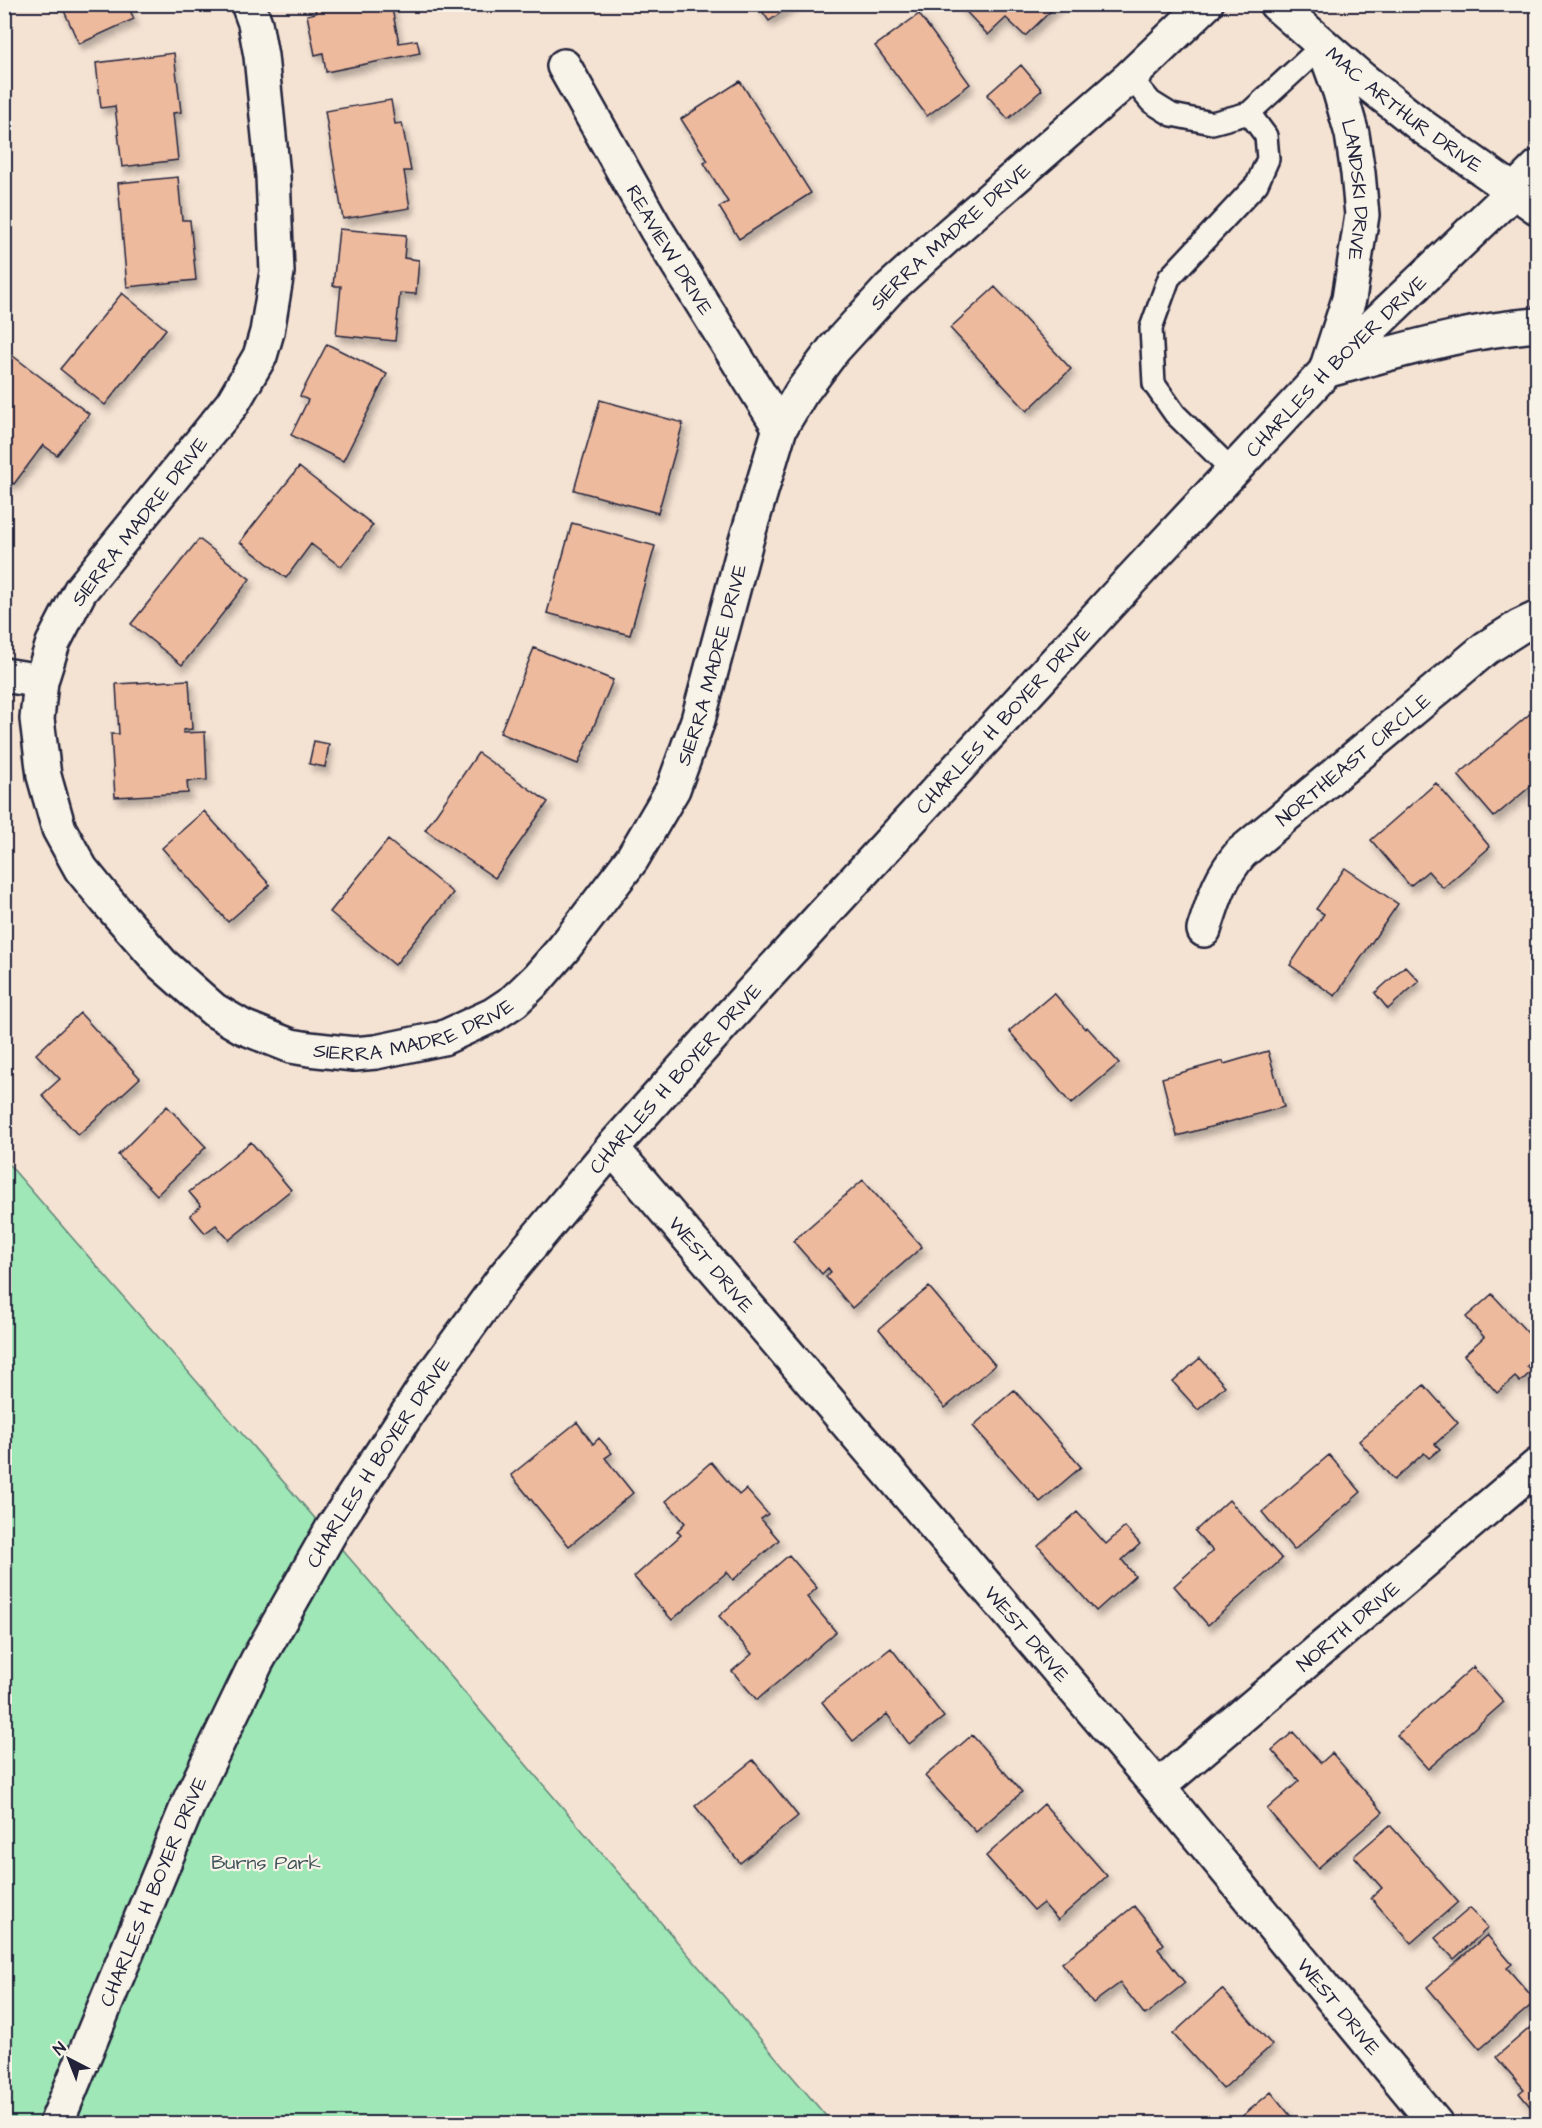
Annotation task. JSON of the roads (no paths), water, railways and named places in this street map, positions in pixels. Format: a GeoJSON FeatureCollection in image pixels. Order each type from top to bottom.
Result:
{"type":"FeatureCollection","features":[{"type":"Feature","properties":{"kind":"street","name":"SIERRA MADRE DRIVE"},"geometry":{"type":"LineString","coordinates":[[248,4],[255,23],[261,56],[273,176],[278,272],[267,332],[260,356],[232,404],[80,591],[53,643],[41,681],[37,719],[44,776],[59,829],[81,869],[162,964],[214,1010],[243,1027],[291,1046],[354,1054],[376,1052],[443,1038],[493,1015],[537,979],[564,948],[632,859],[672,789],[698,720],[746,541],[780,429],[807,384],[834,349],[889,289],[1130,77],[1206,4]]}},
{"type":"Feature","properties":{"kind":"street","name":"MAC ARTHUR DRIVE"},"geometry":{"type":"LineString","coordinates":[[1276,4],[1362,79],[1423,127],[1526,199]]}},
{"type":"Feature","properties":{"kind":"street","name":"LANDSKI DRIVE"},"geometry":{"type":"LineString","coordinates":[[1323,45],[1352,134],[1362,215],[1349,299],[1326,371]]}},
{"type":"Feature","properties":{"kind":"street","name":"REAVIEW DRIVE"},"geometry":{"type":"LineString","coordinates":[[564,66],[656,229],[780,429]]}},
{"type":"Feature","properties":{"kind":"street"},"geometry":{"type":"LineString","coordinates":[[1526,199],[1538,167]]}},
{"type":"Feature","properties":{"kind":"street","name":"CHARLES H BOYER DRIVE"},"geometry":{"type":"LineString","coordinates":[[56,2124],[190,1800],[257,1661],[332,1529],[428,1382],[505,1276],[612,1148],[739,1006],[1326,371],[1526,199]]}},
{"type":"Feature","properties":{"kind":"street"},"geometry":{"type":"LineString","coordinates":[[1326,371],[1440,341],[1515,327],[1538,326]]}},
{"type":"Feature","properties":{"kind":"street","name":"NORTHEAST CIRCLE"},"geometry":{"type":"LineString","coordinates":[[1204,930],[1219,885],[1241,853],[1486,648],[1538,618]]}},
{"type":"Feature","properties":{"kind":"street"},"geometry":{"type":"LineString","coordinates":[[4,675],[41,681]]}},
{"type":"Feature","properties":{"kind":"street","name":"WEST DRIVE"},"geometry":{"type":"LineString","coordinates":[[612,1148],[1158,1787],[1436,2124]]}},
{"type":"Feature","properties":{"kind":"street","name":"NORTH DRIVE"},"geometry":{"type":"LineString","coordinates":[[1158,1787],[1538,1465]]}},
{"type":"Feature","properties":{"kind":"lane"},"geometry":{"type":"LineString","coordinates":[[1130,77],[1151,102],[1172,115],[1212,123],[1249,113],[1323,45]]}},
{"type":"Feature","properties":{"kind":"lane"},"geometry":{"type":"LineString","coordinates":[[1233,471],[1175,414],[1154,384],[1151,328],[1169,278],[1257,184],[1261,176],[1268,159],[1266,136],[1249,113]]}},
{"type":"Feature","properties":{"kind":"park label","name":"Burns Park"},"geometry":{"type":"Point","coordinates":[266,1862]}}]}
